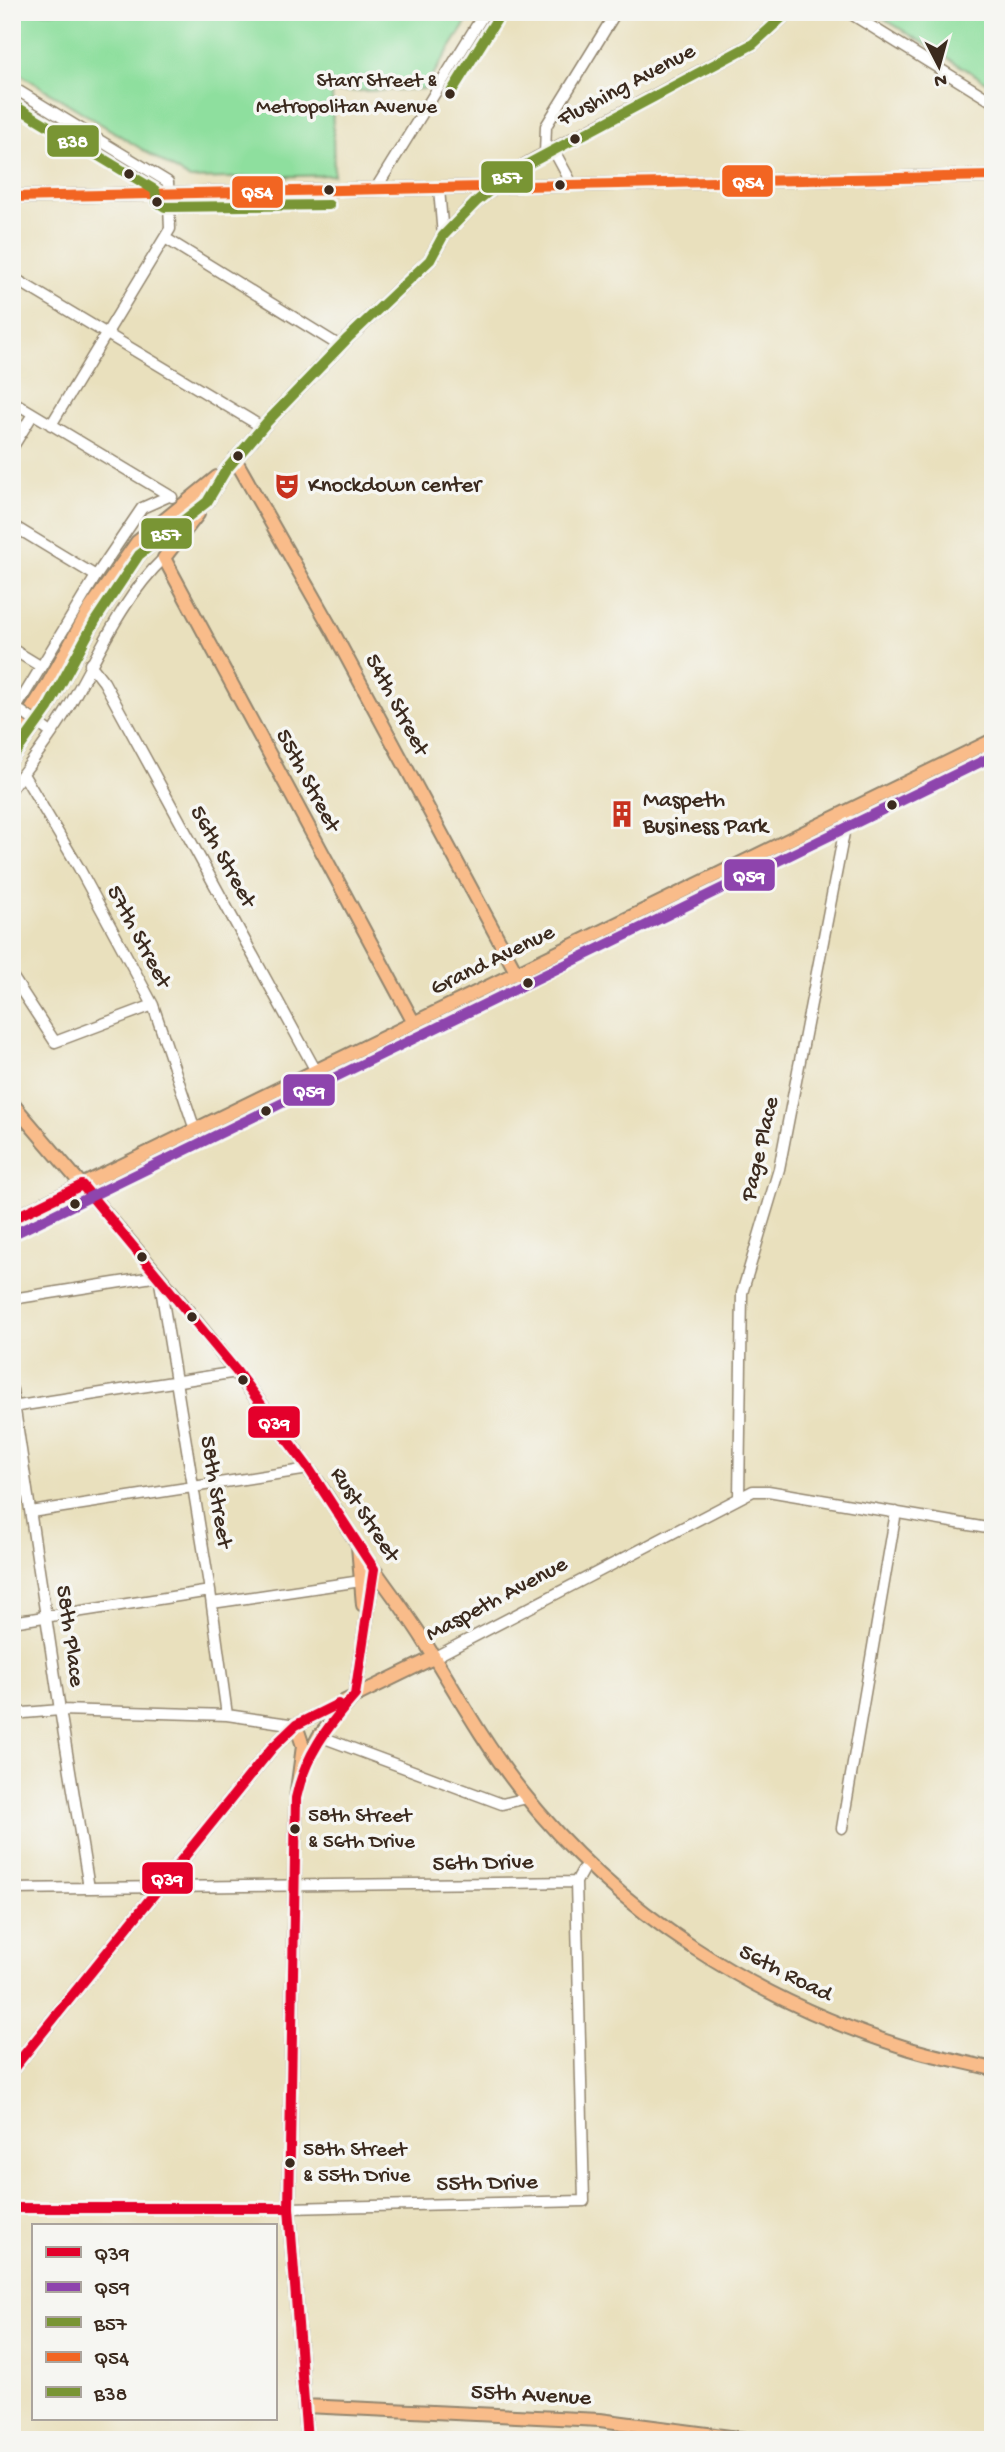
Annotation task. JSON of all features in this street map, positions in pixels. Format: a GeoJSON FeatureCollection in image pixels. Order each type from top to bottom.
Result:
{"type":"FeatureCollection","features":[{"type":"Feature","properties":{"kind":"main road","name":"Flushing Avenue"},"geometry":{"type":"LineString","coordinates":[[12,758],[48,708],[95,621],[139,555],[207,502],[226,470],[262,427],[340,346],[430,260],[443,236],[494,186],[549,151],[753,44],[788,12]]}},
{"type":"Feature","properties":{"kind":"main road"},"geometry":{"type":"LineString","coordinates":[[12,197],[993,176]]}},
{"type":"Feature","properties":{"kind":"main road","name":"54th Street"},"geometry":{"type":"LineString","coordinates":[[235,459],[331,628],[516,972]]}},
{"type":"Feature","properties":{"kind":"main road","name":"Flushing Avenue"},"geometry":{"type":"LineString","coordinates":[[12,740],[118,565],[137,542],[226,470]]}},
{"type":"Feature","properties":{"kind":"main road"},"geometry":{"type":"LineString","coordinates":[[164,558],[207,502]]}},
{"type":"Feature","properties":{"kind":"main road","name":"55th Street"},"geometry":{"type":"LineString","coordinates":[[164,558],[414,1023]]}},
{"type":"Feature","properties":{"kind":"main road","name":"Grand Avenue"},"geometry":{"type":"LineString","coordinates":[[12,1219],[988,742]]}},
{"type":"Feature","properties":{"kind":"main road","name":"Rust Street"},"geometry":{"type":"LineString","coordinates":[[12,1102],[237,1372],[309,1469],[527,1798],[586,1864]]}},
{"type":"Feature","properties":{"kind":"main road"},"geometry":{"type":"LineString","coordinates":[[358,1545],[365,1622]]}},
{"type":"Feature","properties":{"kind":"main road"},"geometry":{"type":"LineString","coordinates":[[299,1774],[319,1736],[355,1695],[374,1569]]}},
{"type":"Feature","properties":{"kind":"main road","name":"Maspeth Avenue"},"geometry":{"type":"LineString","coordinates":[[12,2070],[272,1748],[296,1725],[433,1658]]}},
{"type":"Feature","properties":{"kind":"main road"},"geometry":{"type":"LineString","coordinates":[[296,1725],[303,1746],[296,1798],[289,2208],[307,2440]]}},
{"type":"Feature","properties":{"kind":"main road","name":"56th Road"},"geometry":{"type":"LineString","coordinates":[[586,1864],[607,1884],[696,1952],[763,1989],[827,2019],[911,2049],[993,2069]]}},
{"type":"Feature","properties":{"kind":"main road","name":"55th Avenue"},"geometry":{"type":"LineString","coordinates":[[305,2406],[600,2420],[753,2440]]}},
{"type":"Feature","properties":{"kind":"street"},"geometry":{"type":"LineString","coordinates":[[375,190],[485,12]]}},
{"type":"Feature","properties":{"kind":"street"},"geometry":{"type":"LineString","coordinates":[[572,184],[549,151],[546,126],[616,12]]}},
{"type":"Feature","properties":{"kind":"street"},"geometry":{"type":"LineString","coordinates":[[848,12],[993,102]]}},
{"type":"Feature","properties":{"kind":"street"},"geometry":{"type":"LineString","coordinates":[[12,87],[168,182],[170,229],[51,425]]}},
{"type":"Feature","properties":{"kind":"street"},"geometry":{"type":"LineString","coordinates":[[439,189],[443,236]]}},
{"type":"Feature","properties":{"kind":"street"},"geometry":{"type":"LineString","coordinates":[[164,238],[340,346]]}},
{"type":"Feature","properties":{"kind":"street"},"geometry":{"type":"LineString","coordinates":[[12,277],[262,427]]}},
{"type":"Feature","properties":{"kind":"street"},"geometry":{"type":"LineString","coordinates":[[12,401],[184,505]]}},
{"type":"Feature","properties":{"kind":"street"},"geometry":{"type":"LineString","coordinates":[[12,448],[33,414]]}},
{"type":"Feature","properties":{"kind":"street"},"geometry":{"type":"LineString","coordinates":[[50,732],[17,712],[40,666],[142,508],[169,496]]}},
{"type":"Feature","properties":{"kind":"street"},"geometry":{"type":"LineString","coordinates":[[12,524],[96,576]]}},
{"type":"Feature","properties":{"kind":"street"},"geometry":{"type":"LineString","coordinates":[[12,788],[50,732],[138,588],[164,558]]}},
{"type":"Feature","properties":{"kind":"street"},"geometry":{"type":"LineString","coordinates":[[12,649],[40,666]]}},
{"type":"Feature","properties":{"kind":"street","name":"56th Street"},"geometry":{"type":"LineString","coordinates":[[90,664],[104,682],[316,1071]]}},
{"type":"Feature","properties":{"kind":"street"},"geometry":{"type":"LineString","coordinates":[[988,742],[993,763]]}},
{"type":"Feature","properties":{"kind":"street","name":"57th Street"},"geometry":{"type":"LineString","coordinates":[[23,774],[79,868],[153,1005],[195,1130]]}},
{"type":"Feature","properties":{"kind":"street","name":"Page Place"},"geometry":{"type":"LineString","coordinates":[[739,1497],[742,1293],[779,1168],[848,812]]}},
{"type":"Feature","properties":{"kind":"street"},"geometry":{"type":"LineString","coordinates":[[12,976],[55,1042],[153,1005]]}},
{"type":"Feature","properties":{"kind":"street"},"geometry":{"type":"LineString","coordinates":[[12,1299],[159,1276]]}},
{"type":"Feature","properties":{"kind":"street","name":"58th Street"},"geometry":{"type":"LineString","coordinates":[[159,1276],[212,1603],[227,1715]]}},
{"type":"Feature","properties":{"kind":"street"},"geometry":{"type":"LineString","coordinates":[[14,1407],[237,1372]]}},
{"type":"Feature","properties":{"kind":"street","name":"58th Place"},"geometry":{"type":"LineString","coordinates":[[12,1390],[89,1888]]}},
{"type":"Feature","properties":{"kind":"street"},"geometry":{"type":"LineString","coordinates":[[31,1512],[309,1469]]}},
{"type":"Feature","properties":{"kind":"street","name":"Maspeth Avenue"},"geometry":{"type":"LineString","coordinates":[[433,1658],[753,1491],[768,1491],[993,1529]]}},
{"type":"Feature","properties":{"kind":"street"},"geometry":{"type":"LineString","coordinates":[[842,1828],[896,1512]]}},
{"type":"Feature","properties":{"kind":"street"},"geometry":{"type":"LineString","coordinates":[[212,1603],[361,1581]]}},
{"type":"Feature","properties":{"kind":"street"},"geometry":{"type":"LineString","coordinates":[[12,1622],[210,1591]]}},
{"type":"Feature","properties":{"kind":"street"},"geometry":{"type":"LineString","coordinates":[[12,1714],[60,1710],[227,1715],[296,1725]]}},
{"type":"Feature","properties":{"kind":"street"},"geometry":{"type":"LineString","coordinates":[[319,1736],[502,1804],[527,1798]]}},
{"type":"Feature","properties":{"kind":"street"},"geometry":{"type":"LineString","coordinates":[[576,1882],[586,1864]]}},
{"type":"Feature","properties":{"kind":"street","name":"56th Drive"},"geometry":{"type":"LineString","coordinates":[[12,1889],[576,1882]]}},
{"type":"Feature","properties":{"kind":"street","name":"55th Drive"},"geometry":{"type":"LineString","coordinates":[[12,2208],[289,2208],[584,2201],[576,1882]]}},
{"type":"Feature","properties":{"kind":"green space"},"geometry":{"type":"Polygon","coordinates":[[[12,12],[473,12],[424,89],[332,92],[334,175],[190,179],[12,69],[12,12]]]}},
{"type":"Feature","properties":{"kind":"green space"},"geometry":{"type":"Polygon","coordinates":[[[873,12],[993,12],[993,86],[873,12]]]}},
{"type":"Feature","properties":{"kind":"transit line","name":"B57"},"geometry":{"type":"LineString","coordinates":[[12,758],[48,708],[95,621],[139,555],[207,502],[226,470],[267,422],[348,338],[430,260],[443,236],[477,201],[513,172],[753,44],[788,12]]}},
{"type":"Feature","properties":{"kind":"transit line","name":"B38"},"geometry":{"type":"LineString","coordinates":[[450,94],[497,19]]}},
{"type":"Feature","properties":{"kind":"transit line","name":"B38"},"geometry":{"type":"LineString","coordinates":[[12,104],[155,190],[157,202],[165,207],[329,205]]}},
{"type":"Feature","properties":{"kind":"transit line","name":"Q54"},"geometry":{"type":"LineString","coordinates":[[12,197],[993,176]]}},
{"type":"Feature","properties":{"kind":"transit line","name":"Q59"},"geometry":{"type":"LineString","coordinates":[[18,1232],[993,756]]}},
{"type":"Feature","properties":{"kind":"transit line","name":"Q39"},"geometry":{"type":"LineString","coordinates":[[82,1185],[237,1372],[309,1469],[374,1569],[355,1695]]}},
{"type":"Feature","properties":{"kind":"transit line","name":"Q39"},"geometry":{"type":"LineString","coordinates":[[12,1219],[82,1185]]}},
{"type":"Feature","properties":{"kind":"transit line","name":"Q39"},"geometry":{"type":"LineString","coordinates":[[307,2440],[289,2208],[296,1798],[311,1755],[355,1695]]}},
{"type":"Feature","properties":{"kind":"transit line","name":"Q39"},"geometry":{"type":"LineString","coordinates":[[12,2070],[272,1748],[296,1725],[338,1704]]}},
{"type":"Feature","properties":{"kind":"transit line","name":"Q39"},"geometry":{"type":"LineString","coordinates":[[12,2208],[289,2208]]}},
{"type":"Feature","properties":{"kind":"place","name":"Starr Street & Metropolitan Avenue"},"geometry":{"type":"Point","coordinates":[450,94]}},
{"type":"Feature","properties":{"kind":"place","name":"Knockdown center"},"geometry":{"type":"Point","coordinates":[287,486]}},
{"type":"Feature","properties":{"kind":"place","name":"Maspeth Business Park"},"geometry":{"type":"Point","coordinates":[622,814]}},
{"type":"Feature","properties":{"kind":"place","name":"58th Street & 56th Drive"},"geometry":{"type":"Point","coordinates":[295,1829]}},
{"type":"Feature","properties":{"kind":"place","name":"58th Street & 55th Drive"},"geometry":{"type":"Point","coordinates":[290,2163]}}]}
